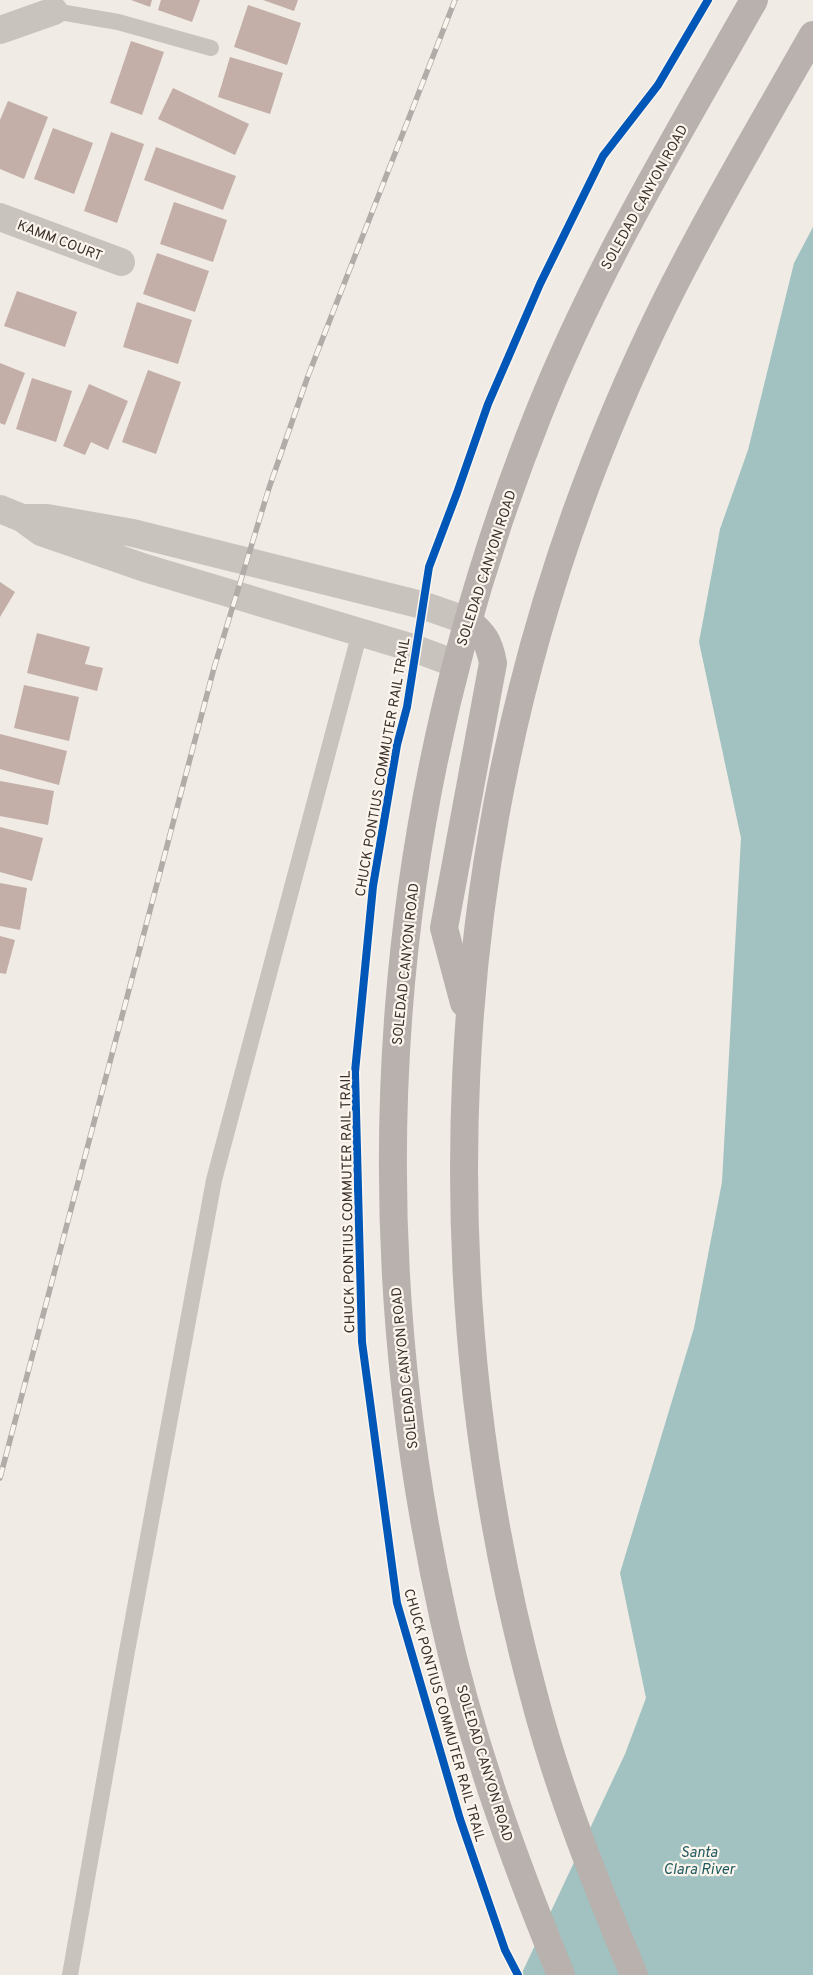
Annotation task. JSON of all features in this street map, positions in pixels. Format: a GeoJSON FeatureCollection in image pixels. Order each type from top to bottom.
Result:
{"type":"FeatureCollection","features":[{"type":"Feature","properties":{"kind":"main road","name":"SOLEDAD CANYON ROAD"},"geometry":{"type":"LineString","coordinates":[[561,1975],[531,1902],[498,1811],[481,1755],[443,1615],[425,1529],[410,1433],[399,1337],[393,1240],[392,1143],[396,1046],[404,950],[416,854],[434,758],[468,621],[500,516],[514,478],[539,413],[582,313],[632,215],[754,0]]}},
{"type":"Feature","properties":{"kind":"main road"},"geometry":{"type":"LineString","coordinates":[[634,1975],[601,1897],[568,1808],[534,1699],[514,1616],[485,1466],[472,1362],[464,1248],[463,1134],[468,1019],[481,906],[499,793],[524,682],[559,562],[594,464],[638,359],[689,256],[813,35]]}},
{"type":"Feature","properties":{"kind":"main road"},"geometry":{"type":"LineString","coordinates":[[468,621],[480,632],[489,646],[493,663],[444,928],[468,1019]]}},
{"type":"Feature","properties":{"kind":"street"},"geometry":{"type":"LineString","coordinates":[[0,30],[54,11]]}},
{"type":"Feature","properties":{"kind":"street","name":"KAMM COURT"},"geometry":{"type":"LineString","coordinates":[[0,217],[121,262]]}},
{"type":"Feature","properties":{"kind":"street"},"geometry":{"type":"LineString","coordinates":[[11,513],[133,533],[422,605],[468,621]]}},
{"type":"Feature","properties":{"kind":"street"},"geometry":{"type":"LineString","coordinates":[[11,513],[40,532],[110,556],[416,649],[456,664]]}},
{"type":"Feature","properties":{"kind":"lane"},"geometry":{"type":"LineString","coordinates":[[54,11],[118,22],[211,48]]}},
{"type":"Feature","properties":{"kind":"lane"},"geometry":{"type":"LineString","coordinates":[[70,1975],[214,1180],[360,632]]}},
{"type":"Feature","properties":{"kind":"water","name":"Santa Clara River"},"geometry":{"type":"Polygon","coordinates":[[[813,227],[813,1975],[521,1975],[625,1754],[646,1698],[620,1573],[694,1328],[722,1182],[741,838],[699,642],[720,529],[748,450],[794,263],[813,227]]]}},
{"type":"Feature","properties":{"kind":"building"},"geometry":{"type":"Polygon","coordinates":[[[131,0],[152,0],[150,7],[131,0]]]}},
{"type":"Feature","properties":{"kind":"building"},"geometry":{"type":"Polygon","coordinates":[[[161,0],[200,0],[192,22],[158,10],[161,0]]]}},
{"type":"Feature","properties":{"kind":"building"},"geometry":{"type":"Polygon","coordinates":[[[263,0],[298,0],[294,11],[263,0]]]}},
{"type":"Feature","properties":{"kind":"building"},"geometry":{"type":"Polygon","coordinates":[[[248,5],[301,23],[287,65],[234,47],[248,5]]]}},
{"type":"Feature","properties":{"kind":"building"},"geometry":{"type":"Polygon","coordinates":[[[131,41],[164,52],[142,115],[110,103],[131,41]]]}},
{"type":"Feature","properties":{"kind":"building"},"geometry":{"type":"Polygon","coordinates":[[[230,57],[283,73],[270,114],[218,97],[230,57]]]}},
{"type":"Feature","properties":{"kind":"building"},"geometry":{"type":"Polygon","coordinates":[[[173,88],[249,124],[235,155],[158,119],[173,88]]]}},
{"type":"Feature","properties":{"kind":"building"},"geometry":{"type":"Polygon","coordinates":[[[8,101],[48,117],[24,179],[0,169],[0,120],[8,101]]]}},
{"type":"Feature","properties":{"kind":"building"},"geometry":{"type":"Polygon","coordinates":[[[53,128],[93,143],[74,194],[34,179],[53,128]]]}},
{"type":"Feature","properties":{"kind":"building"},"geometry":{"type":"Polygon","coordinates":[[[111,132],[144,144],[117,223],[84,211],[111,132]]]}},
{"type":"Feature","properties":{"kind":"building"},"geometry":{"type":"Polygon","coordinates":[[[156,147],[236,176],[223,210],[144,180],[156,147]]]}},
{"type":"Feature","properties":{"kind":"building"},"geometry":{"type":"Polygon","coordinates":[[[174,202],[227,220],[213,262],[160,244],[174,202]]]}},
{"type":"Feature","properties":{"kind":"building"},"geometry":{"type":"Polygon","coordinates":[[[157,253],[209,271],[195,312],[143,294],[157,253]]]}},
{"type":"Feature","properties":{"kind":"building"},"geometry":{"type":"Polygon","coordinates":[[[17,291],[77,312],[65,347],[4,326],[17,291]]]}},
{"type":"Feature","properties":{"kind":"building"},"geometry":{"type":"Polygon","coordinates":[[[137,302],[192,320],[178,364],[123,347],[137,302]]]}},
{"type":"Feature","properties":{"kind":"building"},"geometry":{"type":"Polygon","coordinates":[[[0,363],[25,373],[5,425],[0,423],[0,363]]]}},
{"type":"Feature","properties":{"kind":"building"},"geometry":{"type":"Polygon","coordinates":[[[148,370],[181,382],[156,454],[122,442],[148,370]]]}},
{"type":"Feature","properties":{"kind":"building"},"geometry":{"type":"Polygon","coordinates":[[[32,378],[72,391],[56,442],[16,429],[32,378]]]}},
{"type":"Feature","properties":{"kind":"building"},"geometry":{"type":"Polygon","coordinates":[[[89,384],[128,401],[108,450],[91,442],[85,455],[63,446],[89,384]]]}},
{"type":"Feature","properties":{"kind":"building"},"geometry":{"type":"Polygon","coordinates":[[[0,582],[15,592],[0,617],[0,582]]]}},
{"type":"Feature","properties":{"kind":"building"},"geometry":{"type":"Polygon","coordinates":[[[37,633],[90,647],[85,664],[103,668],[97,691],[27,673],[37,633]]]}},
{"type":"Feature","properties":{"kind":"building"},"geometry":{"type":"Polygon","coordinates":[[[24,685],[79,697],[69,741],[14,728],[24,685]]]}},
{"type":"Feature","properties":{"kind":"building"},"geometry":{"type":"Polygon","coordinates":[[[0,734],[67,751],[59,785],[0,769],[0,734]]]}},
{"type":"Feature","properties":{"kind":"building"},"geometry":{"type":"Polygon","coordinates":[[[0,781],[54,791],[48,825],[0,816],[0,781]]]}},
{"type":"Feature","properties":{"kind":"building"},"geometry":{"type":"Polygon","coordinates":[[[0,827],[43,838],[32,881],[0,872],[0,827]]]}},
{"type":"Feature","properties":{"kind":"building"},"geometry":{"type":"Polygon","coordinates":[[[0,883],[27,888],[20,930],[0,926],[0,883]]]}},
{"type":"Feature","properties":{"kind":"building"},"geometry":{"type":"Polygon","coordinates":[[[0,936],[15,940],[6,974],[0,973],[0,936]]]}},
{"type":"Feature","properties":{"kind":"railway"},"geometry":{"type":"LineString","coordinates":[[0,1478],[214,668],[269,488],[308,376],[455,0]]}},
{"type":"Feature","properties":{"kind":"cycle path","name":"CHUCK PONTIUS COMMUTER RAIL TRAIL"},"geometry":{"type":"LineString","coordinates":[[518,1975],[505,1950],[460,1819],[397,1603],[362,1342],[355,1072],[373,886],[397,745],[407,707],[429,567],[488,404],[540,284],[603,156],[658,85],[708,0]]}}]}
